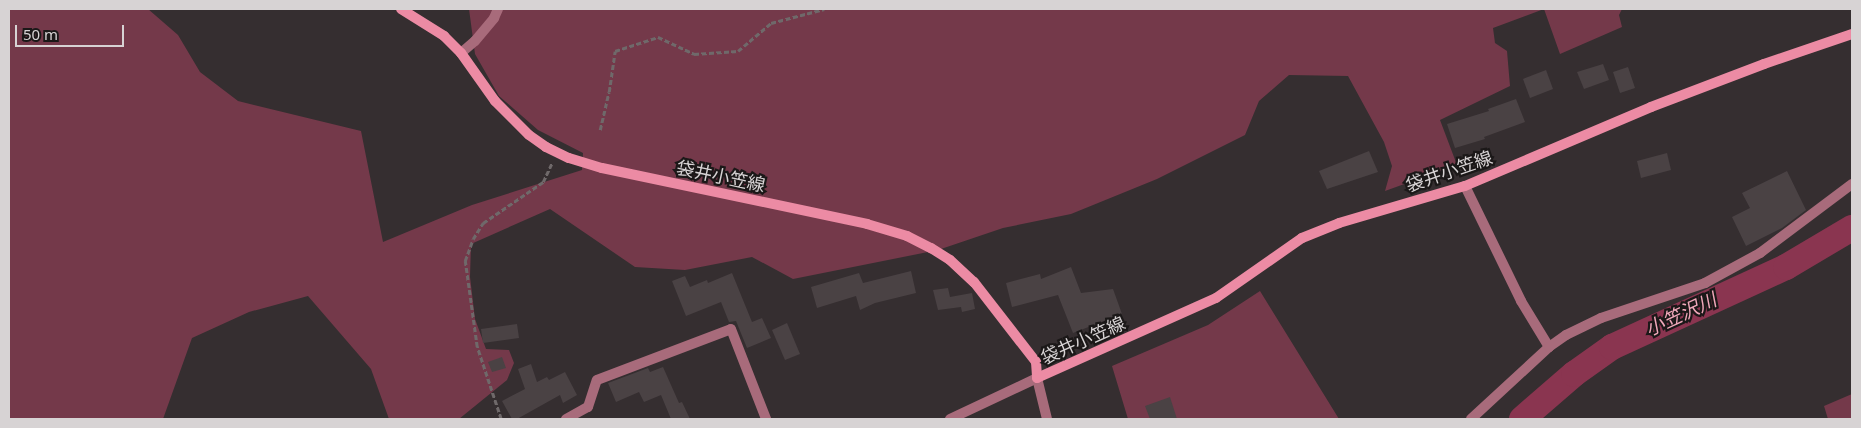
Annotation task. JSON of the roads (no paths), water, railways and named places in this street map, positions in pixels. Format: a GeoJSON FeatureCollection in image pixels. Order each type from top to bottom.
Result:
{"type":"FeatureCollection","features":[{"type":"Feature","properties":{"kind":"main road","name":"袋井小笠線"},"geometry":{"type":"LineString","coordinates":[[400,9],[444,36],[462,53],[495,101],[514,122],[528,135],[557,152],[602,168],[868,224],[907,236],[950,260],[974,282],[1036,362],[1037,378],[1216,298],[1302,238],[1339,223],[1465,186],[1651,107],[1764,64],[1852,34]]}},
{"type":"Feature","properties":{"kind":"street"},"geometry":{"type":"LineString","coordinates":[[462,53],[488,25],[498,9]]}},
{"type":"Feature","properties":{"kind":"street"},"geometry":{"type":"LineString","coordinates":[[1471,419],[1549,348],[1585,325],[1696,286],[1723,274],[1760,253],[1852,184]]}},
{"type":"Feature","properties":{"kind":"street"},"geometry":{"type":"LineString","coordinates":[[1465,186],[1521,301],[1549,348]]}},
{"type":"Feature","properties":{"kind":"street"},"geometry":{"type":"LineString","coordinates":[[566,419],[588,407],[597,380],[731,329],[766,419]]}},
{"type":"Feature","properties":{"kind":"street"},"geometry":{"type":"LineString","coordinates":[[950,419],[1037,378],[1047,419]]}},
{"type":"Feature","properties":{"kind":"waterway","name":"小笠沢川"},"geometry":{"type":"LineString","coordinates":[[1522,419],[1574,374],[1612,347],[1786,267],[1852,228]]}}]}
